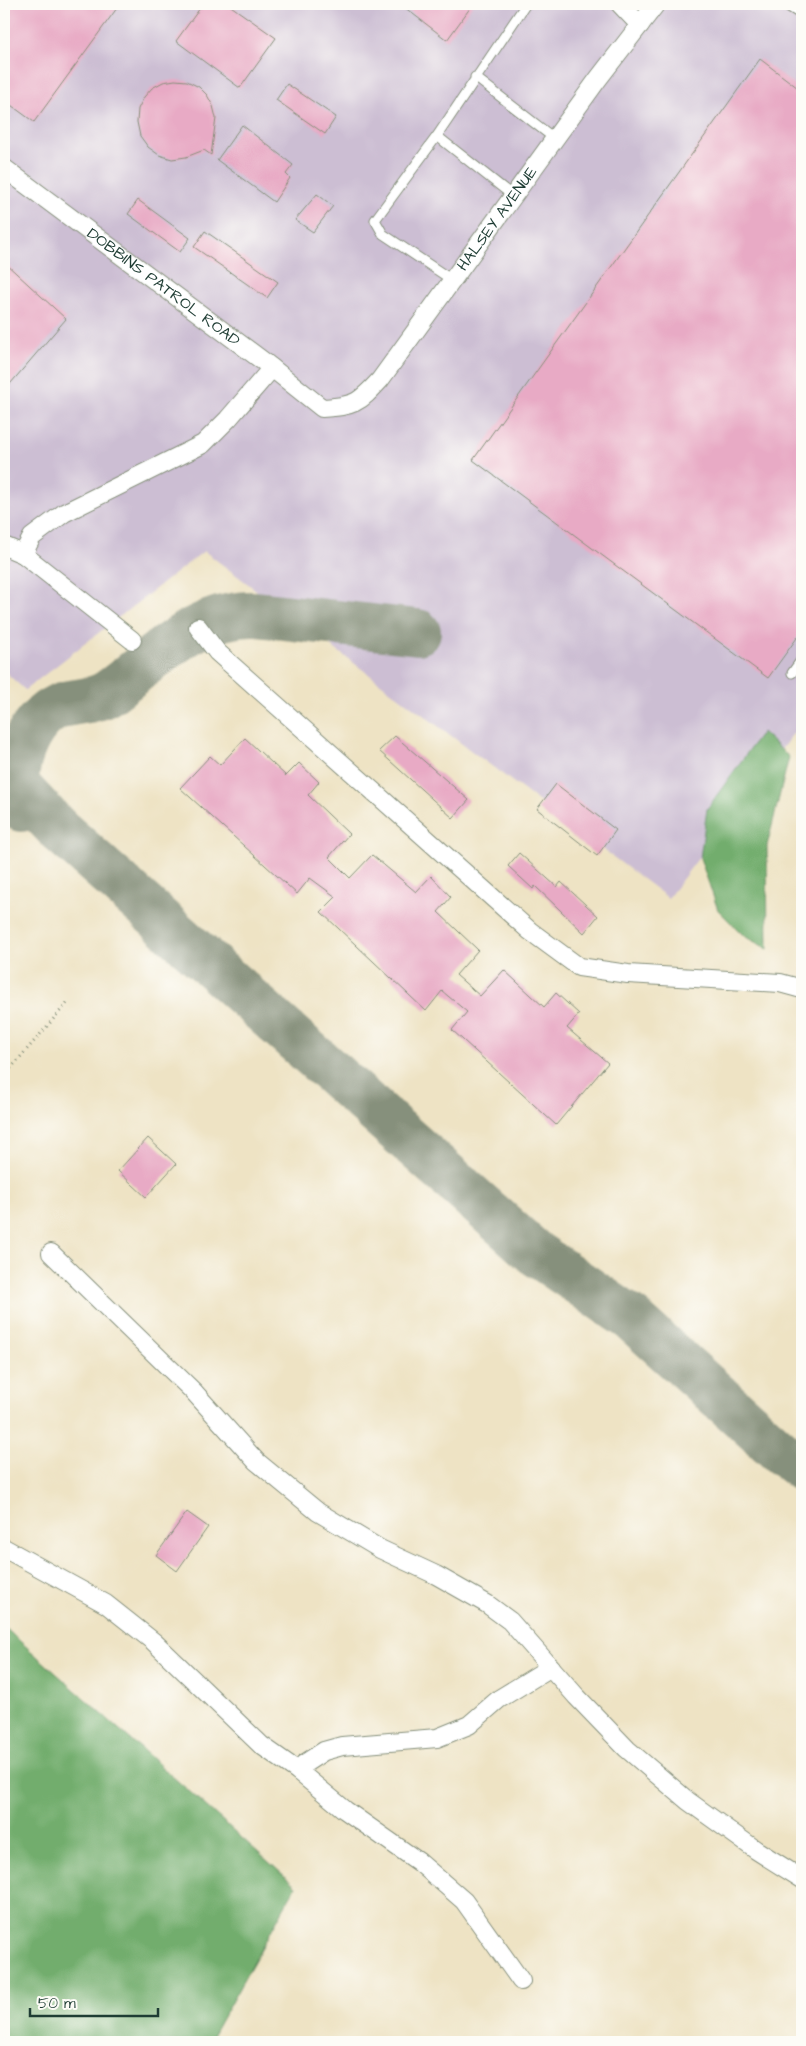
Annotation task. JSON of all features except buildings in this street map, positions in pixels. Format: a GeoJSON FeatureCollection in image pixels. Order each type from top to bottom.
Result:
{"type":"FeatureCollection","features":[{"type":"Feature","properties":{"kind":"street"},"geometry":{"type":"LineString","coordinates":[[620,4],[640,25]]}},
{"type":"Feature","properties":{"kind":"street","name":"HALSEY AVENUE"},"geometry":{"type":"LineString","coordinates":[[322,408],[348,406],[364,397],[380,380],[513,196],[656,4]]}},
{"type":"Feature","properties":{"kind":"street","name":"DOBBINS PATROL ROAD"},"geometry":{"type":"LineString","coordinates":[[4,168],[272,368],[322,408]]}},
{"type":"Feature","properties":{"kind":"street"},"geometry":{"type":"LineString","coordinates":[[23,554],[32,537],[64,513],[203,444],[228,419],[272,368]]}},
{"type":"Feature","properties":{"kind":"street"},"geometry":{"type":"LineString","coordinates":[[4,546],[23,554],[132,640]]}},
{"type":"Feature","properties":{"kind":"street"},"geometry":{"type":"LineString","coordinates":[[198,626],[217,652],[378,797],[530,931],[579,967],[628,974],[780,983],[802,990]]}},
{"type":"Feature","properties":{"kind":"street"},"geometry":{"type":"LineString","coordinates":[[51,1253],[194,1392],[256,1460],[318,1512],[380,1549],[436,1575],[487,1604],[510,1621],[607,1730],[682,1795],[756,1850],[802,1879]]}},
{"type":"Feature","properties":{"kind":"street"},"geometry":{"type":"LineString","coordinates":[[4,1548],[106,1604],[154,1642],[261,1745],[298,1771],[345,1810],[418,1862],[464,1901],[521,1981]]}},
{"type":"Feature","properties":{"kind":"street"},"geometry":{"type":"LineString","coordinates":[[298,1771],[304,1764],[324,1752],[342,1746],[437,1738],[469,1725],[499,1699],[551,1667]]}},
{"type":"Feature","properties":{"kind":"lane"},"geometry":{"type":"LineString","coordinates":[[452,280],[383,234],[375,220],[437,136],[526,4]]}},
{"type":"Feature","properties":{"kind":"lane"},"geometry":{"type":"LineString","coordinates":[[784,4],[802,15]]}},
{"type":"Feature","properties":{"kind":"lane"},"geometry":{"type":"LineString","coordinates":[[475,77],[555,139]]}},
{"type":"Feature","properties":{"kind":"lane"},"geometry":{"type":"LineString","coordinates":[[437,136],[513,196]]}},
{"type":"Feature","properties":{"kind":"lane"},"geometry":{"type":"LineString","coordinates":[[792,673],[802,659]]}},
{"type":"Feature","properties":{"kind":"path"},"geometry":{"type":"LineString","coordinates":[[4,1076],[69,1001]]}},
{"type":"Feature","properties":{"kind":"shaded area"},"geometry":{"type":"Polygon","coordinates":[[[4,4],[802,4],[802,722],[668,898],[204,551],[25,690],[4,671],[4,4]]]}},
{"type":"Feature","properties":{"kind":"green space"},"geometry":{"type":"Polygon","coordinates":[[[762,732],[789,757],[767,846],[768,949],[744,936],[718,910],[700,858],[707,809],[762,732]]]}},
{"type":"Feature","properties":{"kind":"green space"},"geometry":{"type":"Polygon","coordinates":[[[4,1627],[296,1886],[209,2042],[4,2042],[4,1627]]]}},
{"type":"Feature","properties":{"kind":"taxiway"},"geometry":{"type":"LineString","coordinates":[[21,809],[17,795],[18,765],[22,749],[38,722],[49,712],[62,705],[104,695],[160,652],[195,629],[234,615],[256,614],[418,632]]}},
{"type":"Feature","properties":{"kind":"taxiway"},"geometry":{"type":"LineString","coordinates":[[4,772],[58,829],[535,1253],[632,1319],[782,1453],[802,1468]]}}]}
